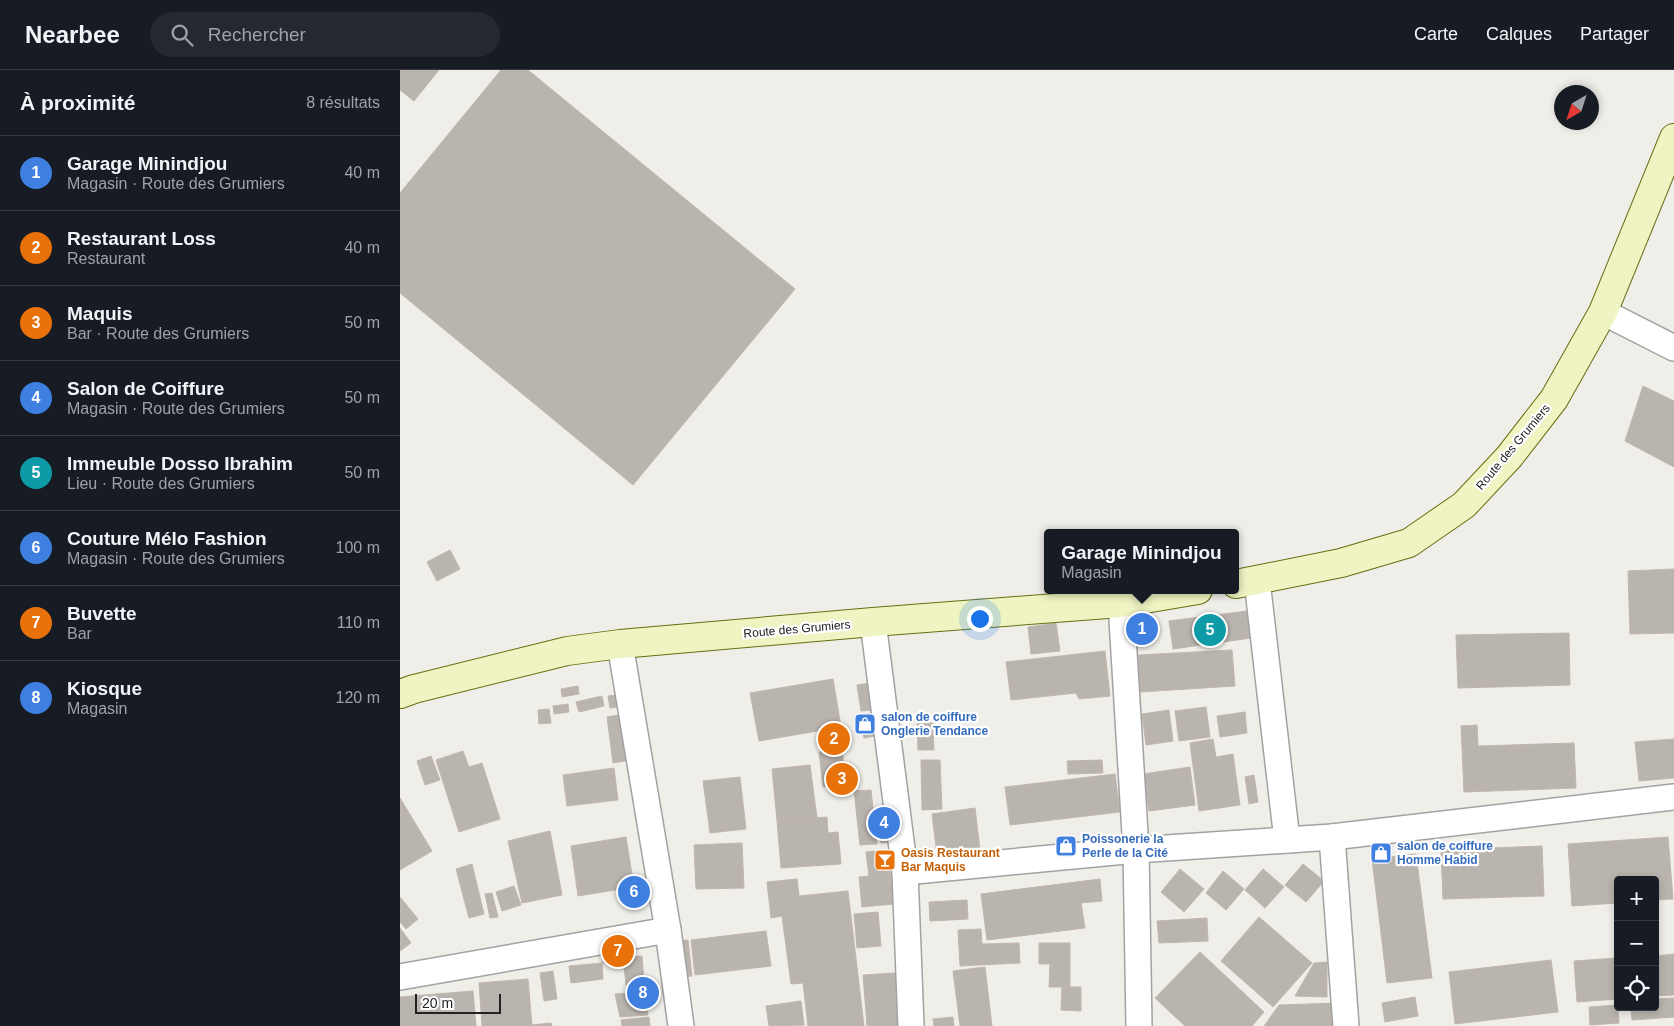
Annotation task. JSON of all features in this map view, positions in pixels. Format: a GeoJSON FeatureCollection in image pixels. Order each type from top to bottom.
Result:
{"type":"FeatureCollection","features":[{"type":"Feature","properties":{"kind":"main road","name":"Route des Grumiers"},"geometry":{"type":"LineString","coordinates":[[1246,582],[1341,563],[1409,542],[1464,505],[1509,457],[1554,399],[1603,312],[1674,138]]}},
{"type":"Feature","properties":{"kind":"main road","name":"Route des Grumiers"},"geometry":{"type":"LineString","coordinates":[[400,694],[567,651],[620,644],[1120,603],[1174,594]]}},
{"type":"Feature","properties":{"kind":"street"},"geometry":{"type":"LineString","coordinates":[[1603,312],[1674,348]]}},
{"type":"Feature","properties":{"kind":"street"},"geometry":{"type":"LineString","coordinates":[[1246,582],[1287,840]]}},
{"type":"Feature","properties":{"kind":"street"},"geometry":{"type":"LineString","coordinates":[[1120,603],[1136,850],[1139,1026]]}},
{"type":"Feature","properties":{"kind":"street"},"geometry":{"type":"LineString","coordinates":[[872,622],[905,872],[911,1026]]}},
{"type":"Feature","properties":{"kind":"street"},"geometry":{"type":"LineString","coordinates":[[620,644],[668,930],[681,1026]]}},
{"type":"Feature","properties":{"kind":"street"},"geometry":{"type":"LineString","coordinates":[[905,872],[1136,850],[1332,837],[1674,797]]}},
{"type":"Feature","properties":{"kind":"street"},"geometry":{"type":"LineString","coordinates":[[1332,837],[1346,1026]]}},
{"type":"Feature","properties":{"kind":"street"},"geometry":{"type":"LineString","coordinates":[[400,977],[668,930]]}},
{"type":"Feature","properties":{"kind":"building"},"geometry":{"type":"Polygon","coordinates":[[[400,70],[439,70],[414,101],[400,90],[400,70]]]}},
{"type":"Feature","properties":{"kind":"building"},"geometry":{"type":"Polygon","coordinates":[[[501,70],[528,70],[795,289],[633,485],[400,293],[400,193],[501,70]]]}},
{"type":"Feature","properties":{"kind":"building"},"geometry":{"type":"Polygon","coordinates":[[[1643,386],[1674,401],[1674,467],[1625,441],[1643,386]]]}},
{"type":"Feature","properties":{"kind":"building"},"geometry":{"type":"Polygon","coordinates":[[[450,550],[460,569],[437,581],[427,562],[450,550]]]}},
{"type":"Feature","properties":{"kind":"building"},"geometry":{"type":"Polygon","coordinates":[[[1674,569],[1674,633],[1630,634],[1628,571],[1674,569]]]}},
{"type":"Feature","properties":{"kind":"building"},"geometry":{"type":"Polygon","coordinates":[[[1247,611],[1251,638],[1173,649],[1169,621],[1247,611]]]}},
{"type":"Feature","properties":{"kind":"building"},"geometry":{"type":"Polygon","coordinates":[[[1056,623],[1060,651],[1031,654],[1028,627],[1056,623]]]}},
{"type":"Feature","properties":{"kind":"building"},"geometry":{"type":"Polygon","coordinates":[[[1569,633],[1570,685],[1458,688],[1456,635],[1569,633]]]}},
{"type":"Feature","properties":{"kind":"building"},"geometry":{"type":"Polygon","coordinates":[[[1232,650],[1235,686],[1140,692],[1138,655],[1232,650]]]}},
{"type":"Feature","properties":{"kind":"building"},"geometry":{"type":"Polygon","coordinates":[[[1105,651],[1110,696],[1079,699],[1076,693],[1011,700],[1006,662],[1105,651]]]}},
{"type":"Feature","properties":{"kind":"building"},"geometry":{"type":"Polygon","coordinates":[[[833,679],[841,727],[759,741],[750,693],[833,679]]]}},
{"type":"Feature","properties":{"kind":"building"},"geometry":{"type":"Polygon","coordinates":[[[870,683],[874,710],[861,711],[857,685],[870,683]]]}},
{"type":"Feature","properties":{"kind":"building"},"geometry":{"type":"Polygon","coordinates":[[[578,686],[579,694],[562,697],[561,689],[578,686]]]}},
{"type":"Feature","properties":{"kind":"building"},"geometry":{"type":"Polygon","coordinates":[[[626,694],[628,706],[610,708],[608,696],[626,694]]]}},
{"type":"Feature","properties":{"kind":"building"},"geometry":{"type":"Polygon","coordinates":[[[602,696],[604,706],[579,712],[576,702],[602,696]]]}},
{"type":"Feature","properties":{"kind":"building"},"geometry":{"type":"Polygon","coordinates":[[[568,704],[569,712],[554,714],[553,706],[568,704]]]}},
{"type":"Feature","properties":{"kind":"building"},"geometry":{"type":"Polygon","coordinates":[[[1206,707],[1210,737],[1179,741],[1175,711],[1206,707]]]}},
{"type":"Feature","properties":{"kind":"building"},"geometry":{"type":"Polygon","coordinates":[[[549,709],[551,723],[539,724],[538,710],[549,709]]]}},
{"type":"Feature","properties":{"kind":"building"},"geometry":{"type":"Polygon","coordinates":[[[1169,710],[1173,741],[1146,745],[1142,714],[1169,710]]]}},
{"type":"Feature","properties":{"kind":"building"},"geometry":{"type":"Polygon","coordinates":[[[1245,712],[1247,733],[1220,737],[1217,716],[1245,712]]]}},
{"type":"Feature","properties":{"kind":"building"},"geometry":{"type":"Polygon","coordinates":[[[871,713],[875,736],[864,738],[859,715],[871,713]]]}},
{"type":"Feature","properties":{"kind":"building"},"geometry":{"type":"Polygon","coordinates":[[[625,714],[631,760],[613,763],[607,717],[625,714]]]}},
{"type":"Feature","properties":{"kind":"building"},"geometry":{"type":"Polygon","coordinates":[[[917,723],[933,723],[934,750],[918,750],[917,723]]]}},
{"type":"Feature","properties":{"kind":"building"},"geometry":{"type":"Polygon","coordinates":[[[1477,725],[1478,746],[1574,743],[1576,788],[1464,792],[1461,726],[1477,725]]]}},
{"type":"Feature","properties":{"kind":"building"},"geometry":{"type":"Polygon","coordinates":[[[1213,739],[1216,757],[1233,754],[1240,805],[1199,811],[1190,743],[1213,739]]]}},
{"type":"Feature","properties":{"kind":"building"},"geometry":{"type":"Polygon","coordinates":[[[1674,739],[1674,778],[1639,781],[1635,742],[1674,739]]]}},
{"type":"Feature","properties":{"kind":"building"},"geometry":{"type":"Polygon","coordinates":[[[842,749],[846,784],[823,787],[819,752],[842,749]]]}},
{"type":"Feature","properties":{"kind":"building"},"geometry":{"type":"Polygon","coordinates":[[[463,751],[469,767],[482,763],[500,819],[459,832],[436,760],[463,751]]]}},
{"type":"Feature","properties":{"kind":"building"},"geometry":{"type":"Polygon","coordinates":[[[431,756],[440,780],[425,785],[417,761],[431,756]]]}},
{"type":"Feature","properties":{"kind":"building"},"geometry":{"type":"Polygon","coordinates":[[[921,760],[940,760],[942,809],[922,810],[921,760]]]}},
{"type":"Feature","properties":{"kind":"building"},"geometry":{"type":"Polygon","coordinates":[[[1102,760],[1103,773],[1068,774],[1067,761],[1102,760]]]}},
{"type":"Feature","properties":{"kind":"building"},"geometry":{"type":"Polygon","coordinates":[[[810,765],[817,818],[777,821],[772,769],[810,765]]]}},
{"type":"Feature","properties":{"kind":"building"},"geometry":{"type":"Polygon","coordinates":[[[1190,767],[1195,805],[1149,811],[1143,774],[1190,767]]]}},
{"type":"Feature","properties":{"kind":"building"},"geometry":{"type":"Polygon","coordinates":[[[614,768],[618,800],[567,806],[563,775],[614,768]]]}},
{"type":"Feature","properties":{"kind":"building"},"geometry":{"type":"Polygon","coordinates":[[[1115,774],[1120,812],[1010,825],[1005,787],[1115,774]]]}},
{"type":"Feature","properties":{"kind":"building"},"geometry":{"type":"Polygon","coordinates":[[[1254,775],[1258,802],[1249,804],[1245,777],[1254,775]]]}},
{"type":"Feature","properties":{"kind":"building"},"geometry":{"type":"Polygon","coordinates":[[[740,777],[746,829],[710,833],[703,781],[740,777]]]}},
{"type":"Feature","properties":{"kind":"building"},"geometry":{"type":"Polygon","coordinates":[[[871,790],[877,844],[860,845],[854,791],[871,790]]]}},
{"type":"Feature","properties":{"kind":"building"},"geometry":{"type":"Polygon","coordinates":[[[400,798],[432,851],[400,870],[400,798]]]}},
{"type":"Feature","properties":{"kind":"building"},"geometry":{"type":"Polygon","coordinates":[[[975,808],[980,850],[937,855],[932,814],[975,808]]]}},
{"type":"Feature","properties":{"kind":"building"},"geometry":{"type":"Polygon","coordinates":[[[888,816],[891,842],[881,843],[878,817],[888,816]]]}},
{"type":"Feature","properties":{"kind":"building"},"geometry":{"type":"Polygon","coordinates":[[[827,817],[828,833],[838,832],[841,864],[781,868],[777,821],[827,817]]]}},
{"type":"Feature","properties":{"kind":"building"},"geometry":{"type":"Polygon","coordinates":[[[550,831],[562,895],[522,903],[508,841],[550,831]]]}},
{"type":"Feature","properties":{"kind":"building"},"geometry":{"type":"Polygon","coordinates":[[[626,837],[634,887],[578,896],[571,846],[626,837]]]}},
{"type":"Feature","properties":{"kind":"building"},"geometry":{"type":"Polygon","coordinates":[[[1668,837],[1673,899],[1659,900],[1659,876],[1614,876],[1614,903],[1572,906],[1568,844],[1668,837]]]}},
{"type":"Feature","properties":{"kind":"building"},"geometry":{"type":"Polygon","coordinates":[[[742,843],[744,888],[696,889],[694,845],[742,843]]]}},
{"type":"Feature","properties":{"kind":"building"},"geometry":{"type":"Polygon","coordinates":[[[1542,846],[1544,896],[1443,899],[1441,850],[1542,846]]]}},
{"type":"Feature","properties":{"kind":"building"},"geometry":{"type":"Polygon","coordinates":[[[888,850],[894,904],[862,907],[859,877],[869,876],[866,852],[888,850]]]}},
{"type":"Feature","properties":{"kind":"building"},"geometry":{"type":"Polygon","coordinates":[[[1416,854],[1432,978],[1387,983],[1372,859],[1416,854]]]}},
{"type":"Feature","properties":{"kind":"building"},"geometry":{"type":"Polygon","coordinates":[[[472,864],[484,914],[469,918],[456,869],[472,864]]]}},
{"type":"Feature","properties":{"kind":"building"},"geometry":{"type":"Polygon","coordinates":[[[1303,864],[1324,881],[1306,902],[1285,885],[1303,864]]]}},
{"type":"Feature","properties":{"kind":"building"},"geometry":{"type":"Polygon","coordinates":[[[1180,869],[1204,889],[1184,912],[1161,892],[1180,869]]]}},
{"type":"Feature","properties":{"kind":"building"},"geometry":{"type":"Polygon","coordinates":[[[1263,869],[1284,887],[1265,908],[1245,890],[1263,869]]]}},
{"type":"Feature","properties":{"kind":"building"},"geometry":{"type":"Polygon","coordinates":[[[1223,871],[1244,889],[1226,910],[1206,893],[1223,871]]]}},
{"type":"Feature","properties":{"kind":"building"},"geometry":{"type":"Polygon","coordinates":[[[797,879],[799,896],[848,891],[864,1026],[808,1026],[803,983],[791,984],[782,916],[771,918],[767,882],[797,879]]]}},
{"type":"Feature","properties":{"kind":"building"},"geometry":{"type":"Polygon","coordinates":[[[1100,879],[1102,901],[1081,903],[1085,928],[987,940],[981,894],[1100,879]]]}},
{"type":"Feature","properties":{"kind":"building"},"geometry":{"type":"Polygon","coordinates":[[[514,886],[521,905],[502,911],[496,892],[514,886]]]}},
{"type":"Feature","properties":{"kind":"building"},"geometry":{"type":"Polygon","coordinates":[[[635,888],[637,894],[621,896],[620,891],[635,888]]]}},
{"type":"Feature","properties":{"kind":"building"},"geometry":{"type":"Polygon","coordinates":[[[492,893],[498,917],[490,918],[485,894],[492,893]]]}},
{"type":"Feature","properties":{"kind":"building"},"geometry":{"type":"Polygon","coordinates":[[[400,897],[418,919],[406,929],[400,922],[400,897]]]}},
{"type":"Feature","properties":{"kind":"building"},"geometry":{"type":"Polygon","coordinates":[[[967,900],[968,919],[930,921],[929,902],[967,900]]]}},
{"type":"Feature","properties":{"kind":"building"},"geometry":{"type":"Polygon","coordinates":[[[878,912],[881,946],[857,948],[854,914],[878,912]]]}},
{"type":"Feature","properties":{"kind":"building"},"geometry":{"type":"Polygon","coordinates":[[[1259,917],[1312,963],[1273,1007],[1221,961],[1259,917]]]}},
{"type":"Feature","properties":{"kind":"building"},"geometry":{"type":"Polygon","coordinates":[[[1207,918],[1208,941],[1159,943],[1157,921],[1207,918]]]}},
{"type":"Feature","properties":{"kind":"building"},"geometry":{"type":"Polygon","coordinates":[[[400,928],[411,943],[400,951],[400,928]]]}},
{"type":"Feature","properties":{"kind":"building"},"geometry":{"type":"Polygon","coordinates":[[[981,929],[982,944],[1019,943],[1020,963],[960,966],[958,930],[981,929]]]}},
{"type":"Feature","properties":{"kind":"building"},"geometry":{"type":"Polygon","coordinates":[[[766,931],[771,966],[695,975],[691,940],[766,931]]]}},
{"type":"Feature","properties":{"kind":"building"},"geometry":{"type":"Polygon","coordinates":[[[688,940],[692,976],[682,977],[678,941],[688,940]]]}},
{"type":"Feature","properties":{"kind":"building"},"geometry":{"type":"Polygon","coordinates":[[[1039,943],[1070,943],[1070,987],[1049,987],[1050,964],[1039,964],[1039,943]]]}},
{"type":"Feature","properties":{"kind":"building"},"geometry":{"type":"Polygon","coordinates":[[[619,950],[621,961],[603,963],[602,952],[619,950]]]}},
{"type":"Feature","properties":{"kind":"building"},"geometry":{"type":"Polygon","coordinates":[[[1200,952],[1264,1012],[1252,1026],[1185,1026],[1155,998],[1200,952]]]}},
{"type":"Feature","properties":{"kind":"building"},"geometry":{"type":"Polygon","coordinates":[[[1674,954],[1674,995],[1659,996],[1659,956],[1674,954]]]}},
{"type":"Feature","properties":{"kind":"building"},"geometry":{"type":"Polygon","coordinates":[[[642,956],[644,983],[626,985],[623,957],[642,956]]]}},
{"type":"Feature","properties":{"kind":"building"},"geometry":{"type":"Polygon","coordinates":[[[1614,958],[1614,999],[1577,1002],[1574,961],[1614,958]]]}},
{"type":"Feature","properties":{"kind":"building"},"geometry":{"type":"Polygon","coordinates":[[[1551,960],[1558,1012],[1455,1024],[1449,972],[1551,960]]]}},
{"type":"Feature","properties":{"kind":"building"},"geometry":{"type":"Polygon","coordinates":[[[1327,962],[1327,997],[1295,996],[1314,963],[1327,962]]]}},
{"type":"Feature","properties":{"kind":"building"},"geometry":{"type":"Polygon","coordinates":[[[602,963],[603,979],[571,983],[569,966],[602,963]]]}},
{"type":"Feature","properties":{"kind":"building"},"geometry":{"type":"Polygon","coordinates":[[[985,967],[992,1026],[960,1026],[953,971],[985,967]]]}},
{"type":"Feature","properties":{"kind":"building"},"geometry":{"type":"Polygon","coordinates":[[[553,971],[557,999],[544,1001],[540,973],[553,971]]]}},
{"type":"Feature","properties":{"kind":"building"},"geometry":{"type":"Polygon","coordinates":[[[895,973],[899,1026],[867,1026],[863,975],[895,973]]]}},
{"type":"Feature","properties":{"kind":"building"},"geometry":{"type":"Polygon","coordinates":[[[528,979],[532,1025],[551,1023],[552,1026],[482,1026],[479,983],[528,979]]]}},
{"type":"Feature","properties":{"kind":"building"},"geometry":{"type":"Polygon","coordinates":[[[1062,987],[1081,987],[1081,1011],[1061,1010],[1062,987]]]}},
{"type":"Feature","properties":{"kind":"building"},"geometry":{"type":"Polygon","coordinates":[[[473,991],[476,1026],[400,1026],[400,997],[473,991]]]}},
{"type":"Feature","properties":{"kind":"building"},"geometry":{"type":"Polygon","coordinates":[[[644,992],[648,1015],[620,1017],[615,994],[644,992]]]}},
{"type":"Feature","properties":{"kind":"building"},"geometry":{"type":"Polygon","coordinates":[[[1415,997],[1418,1016],[1385,1022],[1382,1003],[1415,997]]]}},
{"type":"Feature","properties":{"kind":"building"},"geometry":{"type":"Polygon","coordinates":[[[1674,998],[1674,1017],[1632,1020],[1631,1011],[1659,1011],[1659,999],[1674,998]]]}},
{"type":"Feature","properties":{"kind":"building"},"geometry":{"type":"Polygon","coordinates":[[[801,1001],[804,1025],[769,1026],[766,1006],[801,1001]]]}},
{"type":"Feature","properties":{"kind":"building"},"geometry":{"type":"Polygon","coordinates":[[[1336,1003],[1338,1026],[1264,1026],[1279,1005],[1336,1003]]]}},
{"type":"Feature","properties":{"kind":"building"},"geometry":{"type":"Polygon","coordinates":[[[1614,1005],[1614,1011],[1618,1011],[1619,1023],[1590,1025],[1589,1007],[1614,1005]]]}},
{"type":"Feature","properties":{"kind":"building"},"geometry":{"type":"Polygon","coordinates":[[[649,1017],[650,1026],[622,1026],[621,1020],[649,1017]]]}},
{"type":"Feature","properties":{"kind":"building"},"geometry":{"type":"Polygon","coordinates":[[[953,1017],[954,1026],[934,1026],[933,1019],[953,1017]]]}},
{"type":"Feature","properties":{"kind":"place","name":"Garage Minindjou"},"geometry":{"type":"Point","coordinates":[1142,629]}},
{"type":"Feature","properties":{"kind":"place","name":"Immeuble Dosso Ibrahim"},"geometry":{"type":"Point","coordinates":[1210,630]}},
{"type":"Feature","properties":{"kind":"place","name":"salon de coiffure Onglerie Tendance"},"geometry":{"type":"Point","coordinates":[865,724]}},
{"type":"Feature","properties":{"kind":"place","name":"Restaurant Loss"},"geometry":{"type":"Point","coordinates":[834,739]}},
{"type":"Feature","properties":{"kind":"place","name":"Maquis"},"geometry":{"type":"Point","coordinates":[842,779]}},
{"type":"Feature","properties":{"kind":"place","name":"Salon de Coiffure"},"geometry":{"type":"Point","coordinates":[884,823]}},
{"type":"Feature","properties":{"kind":"place","name":"Poissonerie la Perle de la Cité"},"geometry":{"type":"Point","coordinates":[1066,846]}},
{"type":"Feature","properties":{"kind":"place","name":"salon de coiffure Homme Habid"},"geometry":{"type":"Point","coordinates":[1381,853]}},
{"type":"Feature","properties":{"kind":"place","name":"Oasis Restaurant Bar Maquis"},"geometry":{"type":"Point","coordinates":[885,860]}},
{"type":"Feature","properties":{"kind":"place","name":"Couture Mélo Fashion"},"geometry":{"type":"Point","coordinates":[634,892]}},
{"type":"Feature","properties":{"kind":"place","name":"Buvette"},"geometry":{"type":"Point","coordinates":[618,951]}},
{"type":"Feature","properties":{"kind":"place","name":"Kiosque"},"geometry":{"type":"Point","coordinates":[643,993]}}]}
